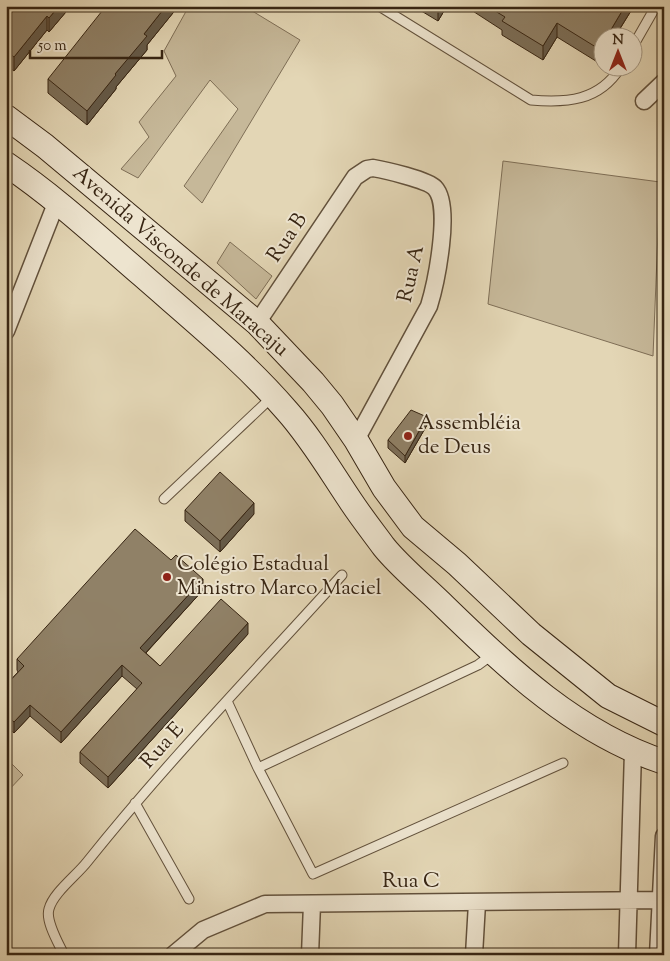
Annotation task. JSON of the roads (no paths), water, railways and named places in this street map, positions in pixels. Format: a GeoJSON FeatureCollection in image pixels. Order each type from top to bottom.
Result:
{"type":"FeatureCollection","features":[{"type":"Feature","properties":{"kind":"main road","name":"Avenida Visconde de Maracaju"},"geometry":{"type":"LineString","coordinates":[[6,117],[45,146],[257,323],[313,382],[332,405],[356,440],[384,488],[413,526],[457,564],[531,634],[608,696],[664,724]]}},
{"type":"Feature","properties":{"kind":"main road","name":"Avenida Visconde de Maracaju"},"geometry":{"type":"LineString","coordinates":[[6,164],[57,201],[226,348],[301,427],[353,505],[386,549],[493,654],[561,710],[589,728],[633,751],[664,762]]}},
{"type":"Feature","properties":{"kind":"main road"},"geometry":{"type":"LineString","coordinates":[[353,505],[366,506],[374,504],[379,499],[384,488]]}},
{"type":"Feature","properties":{"kind":"main road"},"geometry":{"type":"LineString","coordinates":[[386,549],[394,533],[413,526]]}},
{"type":"Feature","properties":{"kind":"street"},"geometry":{"type":"LineString","coordinates":[[644,101],[664,82]]}},
{"type":"Feature","properties":{"kind":"street","name":"Rua A"},"geometry":{"type":"LineString","coordinates":[[355,177],[367,169],[373,168],[430,184],[439,195],[442,225],[439,261],[430,306],[356,440]]}},
{"type":"Feature","properties":{"kind":"street","name":"Rua B"},"geometry":{"type":"LineString","coordinates":[[257,323],[355,177]]}},
{"type":"Feature","properties":{"kind":"street"},"geometry":{"type":"LineString","coordinates":[[6,331],[57,201]]}},
{"type":"Feature","properties":{"kind":"street"},"geometry":{"type":"LineString","coordinates":[[626,955],[633,751]]}},
{"type":"Feature","properties":{"kind":"street"},"geometry":{"type":"LineString","coordinates":[[658,955],[664,836]]}},
{"type":"Feature","properties":{"kind":"street","name":"Rua C"},"geometry":{"type":"LineString","coordinates":[[173,955],[203,930],[266,904],[662,900]]}},
{"type":"Feature","properties":{"kind":"street"},"geometry":{"type":"LineString","coordinates":[[474,955],[477,903]]}},
{"type":"Feature","properties":{"kind":"street"},"geometry":{"type":"LineString","coordinates":[[310,955],[312,904]]}},
{"type":"Feature","properties":{"kind":"lane"},"geometry":{"type":"LineString","coordinates":[[642,30],[656,6]]}},
{"type":"Feature","properties":{"kind":"lane"},"geometry":{"type":"LineString","coordinates":[[381,7],[531,100],[556,102],[577,99],[601,88],[613,78]]}},
{"type":"Feature","properties":{"kind":"lane"},"geometry":{"type":"LineString","coordinates":[[164,499],[273,396]]}},
{"type":"Feature","properties":{"kind":"lane","name":"Rua E"},"geometry":{"type":"LineString","coordinates":[[64,955],[51,924],[48,912],[49,907],[135,802],[342,575]]}},
{"type":"Feature","properties":{"kind":"lane"},"geometry":{"type":"LineString","coordinates":[[227,701],[258,768],[478,665],[493,654]]}},
{"type":"Feature","properties":{"kind":"lane","name":"Rua C"},"geometry":{"type":"LineString","coordinates":[[258,768],[313,874],[563,763]]}},
{"type":"Feature","properties":{"kind":"lane"},"geometry":{"type":"LineString","coordinates":[[135,802],[189,899]]}},
{"type":"Feature","properties":{"kind":"place","name":"Assembléia de Deus"},"geometry":{"type":"Point","coordinates":[408,436]}},
{"type":"Feature","properties":{"kind":"place","name":"Colégio Estadual Ministro Marco Maciel"},"geometry":{"type":"Point","coordinates":[167,577]}}]}
